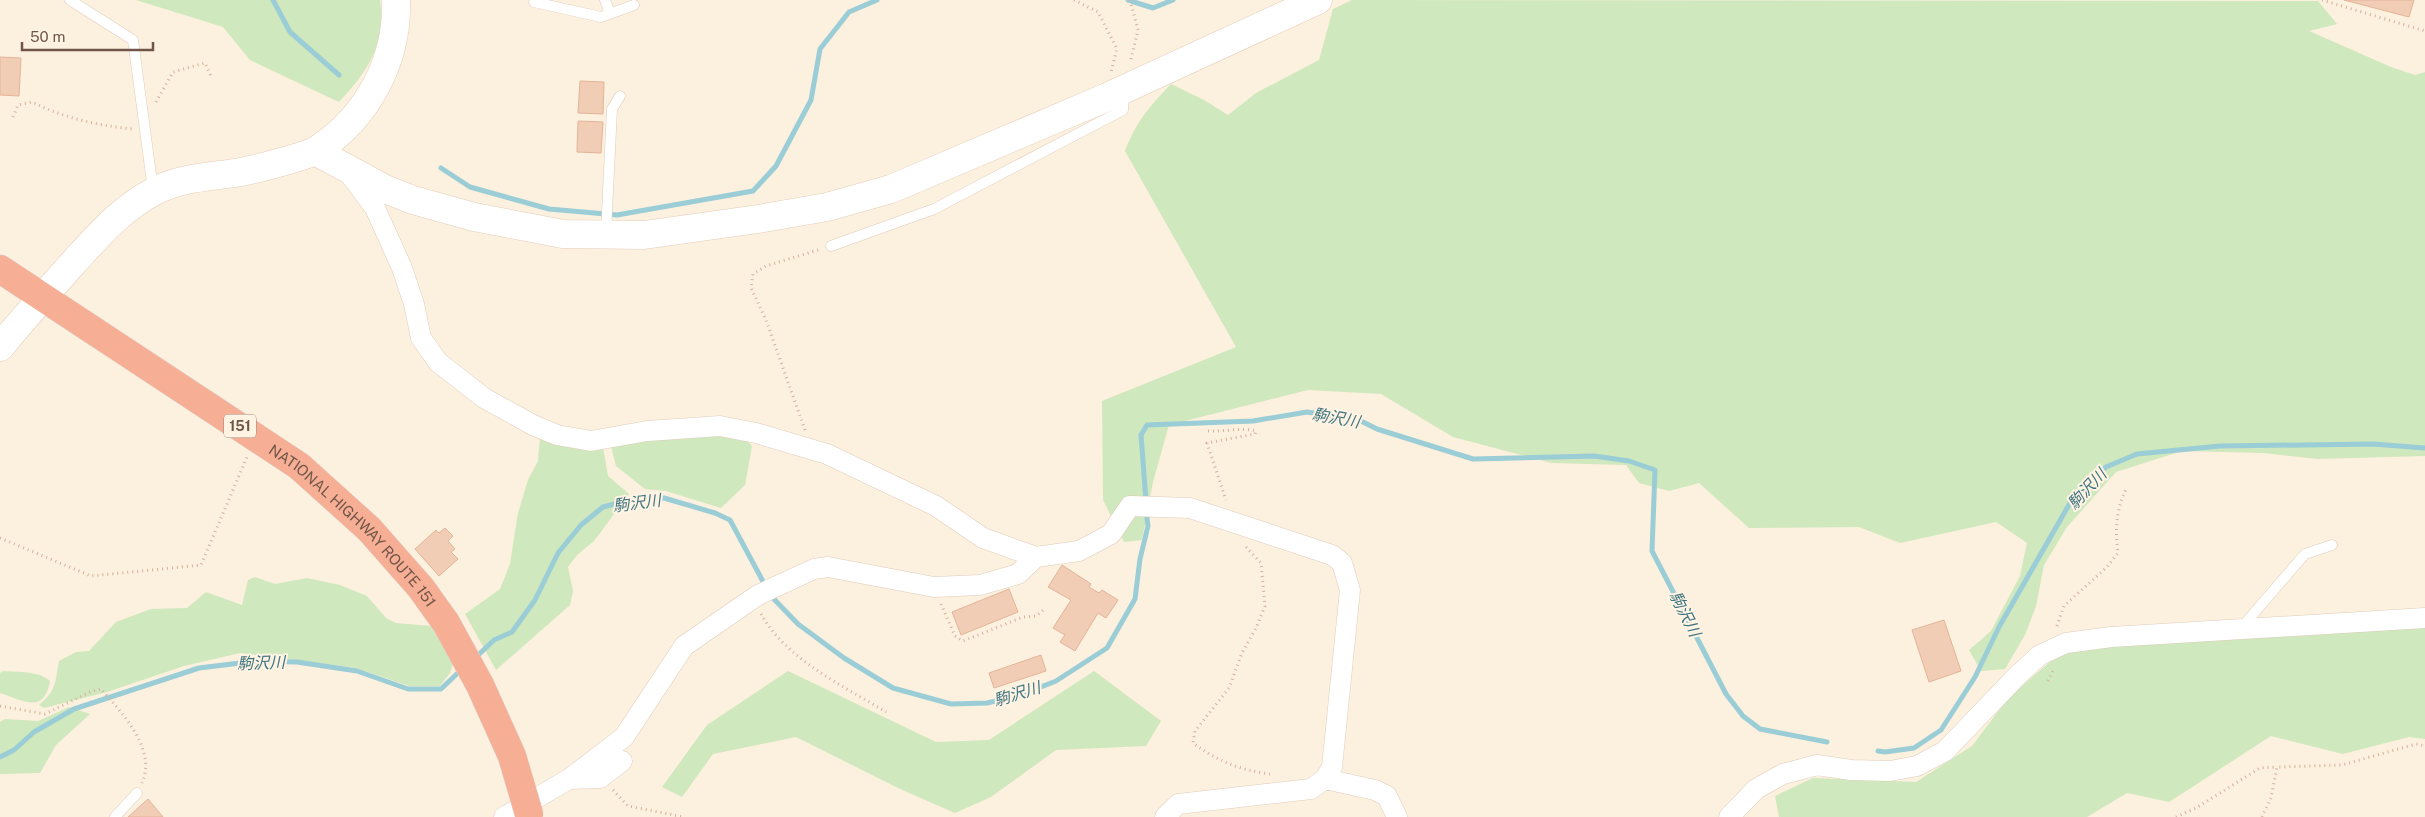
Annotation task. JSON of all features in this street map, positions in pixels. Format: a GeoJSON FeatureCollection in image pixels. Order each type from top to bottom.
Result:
{"type":"FeatureCollection","features":[{"type":"Feature","properties":{"kind":"highway","name":"NATIONAL HIGHWAY ROUTE 151"},"geometry":{"type":"LineString","coordinates":[[0,269],[256,436],[298,466],[369,529],[421,588],[446,623],[480,685],[512,756],[521,816]]}},
{"type":"Feature","properties":{"kind":"street"},"geometry":{"type":"LineString","coordinates":[[0,348],[42,297],[112,221],[127,208],[154,191],[177,182],[241,172],[315,150],[346,126],[371,95],[384,71],[394,41],[396,0]]}},
{"type":"Feature","properties":{"kind":"street"},"geometry":{"type":"LineString","coordinates":[[315,150],[413,200],[474,217],[563,234],[606,230],[644,235],[758,218],[827,206],[891,189],[1115,93],[1318,0]]}},
{"type":"Feature","properties":{"kind":"street"},"geometry":{"type":"LineString","coordinates":[[344,166],[374,208],[402,268],[414,304],[421,338],[438,362],[484,398],[533,425],[557,435],[591,441],[646,431],[720,426],[756,433],[810,447],[936,506],[983,538],[1036,557],[1079,551],[1111,534],[1130,506],[1190,508],[1332,555],[1342,563],[1350,590],[1332,767],[1325,779],[1311,789],[1178,804],[1165,817]]}},
{"type":"Feature","properties":{"kind":"street"},"geometry":{"type":"LineString","coordinates":[[521,816],[624,737],[684,646],[762,593],[814,569],[828,567],[934,587],[980,585],[1018,574],[1036,557]]}},
{"type":"Feature","properties":{"kind":"street"},"geometry":{"type":"LineString","coordinates":[[1729,817],[1756,789],[1784,774],[1817,765],[1851,770],[1890,771],[1917,766],[1945,751],[2017,676],[2040,655],[2066,642],[2111,637],[2425,618]]}},
{"type":"Feature","properties":{"kind":"street"},"geometry":{"type":"LineString","coordinates":[[569,779],[600,778],[622,762]]}},
{"type":"Feature","properties":{"kind":"street"},"geometry":{"type":"LineString","coordinates":[[1325,779],[1375,790],[1387,796],[1397,817]]}},
{"type":"Feature","properties":{"kind":"lane"},"geometry":{"type":"LineString","coordinates":[[70,0],[133,40],[154,191]]}},
{"type":"Feature","properties":{"kind":"lane"},"geometry":{"type":"LineString","coordinates":[[605,0],[610,13]]}},
{"type":"Feature","properties":{"kind":"lane"},"geometry":{"type":"LineString","coordinates":[[534,2],[601,17],[634,4]]}},
{"type":"Feature","properties":{"kind":"lane"},"geometry":{"type":"LineString","coordinates":[[831,246],[934,209],[1116,114],[1123,110],[1115,93]]}},
{"type":"Feature","properties":{"kind":"lane"},"geometry":{"type":"LineString","coordinates":[[606,230],[612,109],[620,96]]}},
{"type":"Feature","properties":{"kind":"lane"},"geometry":{"type":"LineString","coordinates":[[2240,630],[2305,554],[2332,545]]}},
{"type":"Feature","properties":{"kind":"lane"},"geometry":{"type":"LineString","coordinates":[[115,817],[137,794]]}},
{"type":"Feature","properties":{"kind":"path"},"geometry":{"type":"LineString","coordinates":[[1074,0],[1098,12],[1117,49],[1115,93]]}},
{"type":"Feature","properties":{"kind":"path"},"geometry":{"type":"LineString","coordinates":[[1115,93],[1138,30],[1130,0]]}},
{"type":"Feature","properties":{"kind":"path"},"geometry":{"type":"LineString","coordinates":[[2322,0],[2425,31]]}},
{"type":"Feature","properties":{"kind":"path"},"geometry":{"type":"LineString","coordinates":[[13,117],[18,105],[32,102],[56,114],[97,125],[151,131],[156,98],[173,72],[205,63],[212,78]]}},
{"type":"Feature","properties":{"kind":"path"},"geometry":{"type":"LineString","coordinates":[[810,447],[766,320],[751,288],[753,274],[766,266],[831,246]]}},
{"type":"Feature","properties":{"kind":"path"},"geometry":{"type":"LineString","coordinates":[[1208,431],[1227,432],[1248,429],[1256,431],[1255,434],[1207,443],[1229,509]]}},
{"type":"Feature","properties":{"kind":"path"},"geometry":{"type":"LineString","coordinates":[[0,538],[91,576],[201,566],[256,436]]}},
{"type":"Feature","properties":{"kind":"path"},"geometry":{"type":"LineString","coordinates":[[2058,646],[2057,628],[2064,606],[2107,567],[2118,553],[2115,527],[2120,500],[2126,489]]}},
{"type":"Feature","properties":{"kind":"path"},"geometry":{"type":"LineString","coordinates":[[1242,542],[1261,563],[1265,606],[1256,628],[1242,653],[1229,688],[1195,731],[1193,743],[1212,757],[1248,771],[1276,774]]}},
{"type":"Feature","properties":{"kind":"path"},"geometry":{"type":"LineString","coordinates":[[934,587],[954,636],[964,641],[1024,617],[1036,616],[1046,608]]}},
{"type":"Feature","properties":{"kind":"path"},"geometry":{"type":"LineString","coordinates":[[762,593],[770,629],[798,657],[886,712]]}},
{"type":"Feature","properties":{"kind":"path"},"geometry":{"type":"LineString","coordinates":[[0,706],[45,714],[101,688],[117,708],[144,749],[146,773],[137,794]]}},
{"type":"Feature","properties":{"kind":"path"},"geometry":{"type":"LineString","coordinates":[[2176,817],[2196,808],[2260,768],[2342,765],[2416,744],[2425,746]]}},
{"type":"Feature","properties":{"kind":"path"},"geometry":{"type":"LineString","coordinates":[[2262,817],[2271,798],[2277,767]]}},
{"type":"Feature","properties":{"kind":"path"},"geometry":{"type":"LineString","coordinates":[[600,778],[628,806],[678,814],[684,817]]}},
{"type":"Feature","properties":{"kind":"green space"},"geometry":{"type":"Polygon","coordinates":[[[136,0],[380,0],[380,31],[373,56],[358,79],[339,102],[250,60],[223,27],[136,0]]]}},
{"type":"Feature","properties":{"kind":"green space"},"geometry":{"type":"Polygon","coordinates":[[[1352,0],[2318,1],[2337,24],[2309,31],[2391,67],[2415,75],[2425,72],[2425,456],[2318,459],[2263,453],[2182,451],[2116,472],[2067,527],[2044,565],[2036,606],[2025,635],[2005,669],[1981,671],[1969,650],[1991,631],[2020,576],[2027,543],[1996,522],[1900,543],[1859,527],[1749,528],[1699,483],[1669,491],[1639,483],[1626,465],[1552,463],[1453,437],[1381,394],[1308,390],[1169,425],[1153,482],[1142,540],[1124,542],[1103,500],[1102,401],[1236,347],[1125,151],[1129,141],[1144,115],[1171,84],[1204,100],[1228,115],[1256,93],[1319,60],[1333,9],[1352,0]]]}},
{"type":"Feature","properties":{"kind":"green space"},"geometry":{"type":"Polygon","coordinates":[[[691,430],[743,436],[752,446],[745,485],[721,508],[666,491],[645,489],[616,466],[611,446],[691,430]]]}},
{"type":"Feature","properties":{"kind":"green space"},"geometry":{"type":"Polygon","coordinates":[[[540,437],[603,447],[608,476],[629,494],[594,541],[577,555],[568,567],[573,591],[570,605],[496,670],[465,614],[500,589],[510,564],[518,513],[528,480],[538,461],[540,437]]]}},
{"type":"Feature","properties":{"kind":"green space"},"geometry":{"type":"Polygon","coordinates":[[[255,577],[275,584],[307,578],[340,585],[367,596],[386,618],[396,623],[431,626],[453,664],[450,673],[440,686],[409,686],[356,668],[240,653],[184,666],[107,692],[44,708],[39,705],[52,690],[56,680],[59,661],[76,652],[89,651],[116,622],[151,609],[187,608],[206,592],[242,605],[248,580],[255,577]]]}},
{"type":"Feature","properties":{"kind":"green space"},"geometry":{"type":"Polygon","coordinates":[[[2374,628],[2425,628],[2425,739],[2409,737],[2343,754],[2271,736],[2169,802],[2127,793],[2087,817],[1779,817],[1775,796],[1813,778],[1916,782],[1972,746],[2009,697],[2064,650],[2374,628]]]}},
{"type":"Feature","properties":{"kind":"green space"},"geometry":{"type":"Polygon","coordinates":[[[3,671],[40,675],[50,681],[47,691],[43,698],[33,702],[26,702],[0,693],[0,673],[3,671]]]}},
{"type":"Feature","properties":{"kind":"green space"},"geometry":{"type":"Polygon","coordinates":[[[788,671],[936,742],[989,740],[1094,671],[1161,721],[1146,746],[1056,750],[991,797],[955,813],[900,789],[796,737],[713,754],[682,797],[662,787],[707,725],[788,671]]]}},
{"type":"Feature","properties":{"kind":"green space"},"geometry":{"type":"Polygon","coordinates":[[[69,707],[90,714],[56,745],[40,773],[0,774],[0,722],[5,719],[38,721],[69,707]]]}},
{"type":"Feature","properties":{"kind":"building"},"geometry":{"type":"Polygon","coordinates":[[[2344,0],[2414,0],[2409,17],[2344,0]]]}},
{"type":"Feature","properties":{"kind":"building"},"geometry":{"type":"Polygon","coordinates":[[[0,57],[21,58],[19,96],[0,95],[0,57]]]}},
{"type":"Feature","properties":{"kind":"building"},"geometry":{"type":"Polygon","coordinates":[[[580,81],[604,82],[603,114],[578,113],[580,81]]]}},
{"type":"Feature","properties":{"kind":"building"},"geometry":{"type":"Polygon","coordinates":[[[578,121],[603,122],[601,153],[577,152],[578,121]]]}},
{"type":"Feature","properties":{"kind":"building"},"geometry":{"type":"Polygon","coordinates":[[[445,528],[453,536],[448,541],[455,549],[451,552],[458,559],[439,576],[415,549],[436,530],[439,533],[445,528]]]}},
{"type":"Feature","properties":{"kind":"building"},"geometry":{"type":"Polygon","coordinates":[[[1062,565],[1091,584],[1089,587],[1099,593],[1102,590],[1118,600],[1106,618],[1098,613],[1075,651],[1060,642],[1065,635],[1053,628],[1071,600],[1048,587],[1062,565]]]}},
{"type":"Feature","properties":{"kind":"building"},"geometry":{"type":"Polygon","coordinates":[[[1009,589],[1018,612],[961,635],[952,612],[1009,589]]]}},
{"type":"Feature","properties":{"kind":"building"},"geometry":{"type":"Polygon","coordinates":[[[1944,620],[1961,671],[1929,682],[1912,630],[1944,620]]]}},
{"type":"Feature","properties":{"kind":"building"},"geometry":{"type":"Polygon","coordinates":[[[1041,655],[1046,671],[994,688],[989,673],[1041,655]]]}},
{"type":"Feature","properties":{"kind":"building"},"geometry":{"type":"Polygon","coordinates":[[[148,799],[163,817],[128,817],[148,799]]]}},
{"type":"Feature","properties":{"kind":"waterway"},"geometry":{"type":"LineString","coordinates":[[273,0],[290,32],[339,75]]}},
{"type":"Feature","properties":{"kind":"waterway"},"geometry":{"type":"LineString","coordinates":[[441,168],[470,187],[549,209],[617,215],[753,191],[776,166],[811,100],[820,49],[849,12],[877,0]]}},
{"type":"Feature","properties":{"kind":"waterway"},"geometry":{"type":"LineString","coordinates":[[1128,0],[1153,8],[1173,0]]}},
{"type":"Feature","properties":{"kind":"waterway","name":"駒沢川"},"geometry":{"type":"LineString","coordinates":[[1146,501],[1141,435],[1147,425],[1253,421],[1307,412],[1359,420],[1377,429],[1473,459],[1594,456],[1629,461],[1655,470],[1652,551],[1726,694],[1743,716],[1760,729],[1827,742]]}},
{"type":"Feature","properties":{"kind":"waterway","name":"駒沢川"},"geometry":{"type":"LineString","coordinates":[[1878,751],[1885,752],[1914,748],[1941,730],[1975,677],[1999,627],[2070,503],[2106,467],[2137,454],[2220,446],[2373,444],[2425,448]]}},
{"type":"Feature","properties":{"kind":"waterway","name":"駒沢川"},"geometry":{"type":"LineString","coordinates":[[474,659],[494,640],[512,632],[535,600],[558,553],[581,525],[603,507],[626,501],[664,498],[715,513],[730,520],[766,587]]}},
{"type":"Feature","properties":{"kind":"waterway","name":"駒沢川"},"geometry":{"type":"LineString","coordinates":[[770,595],[798,624],[844,658],[893,688],[951,704],[987,703],[1021,695],[1056,681],[1107,648],[1135,599],[1140,559],[1148,526],[1146,510]]}},
{"type":"Feature","properties":{"kind":"waterway","name":"駒沢川"},"geometry":{"type":"LineString","coordinates":[[0,757],[14,750],[34,732],[74,709],[199,668],[257,661],[297,662],[357,671],[408,689],[441,689],[462,669]]}}]}
